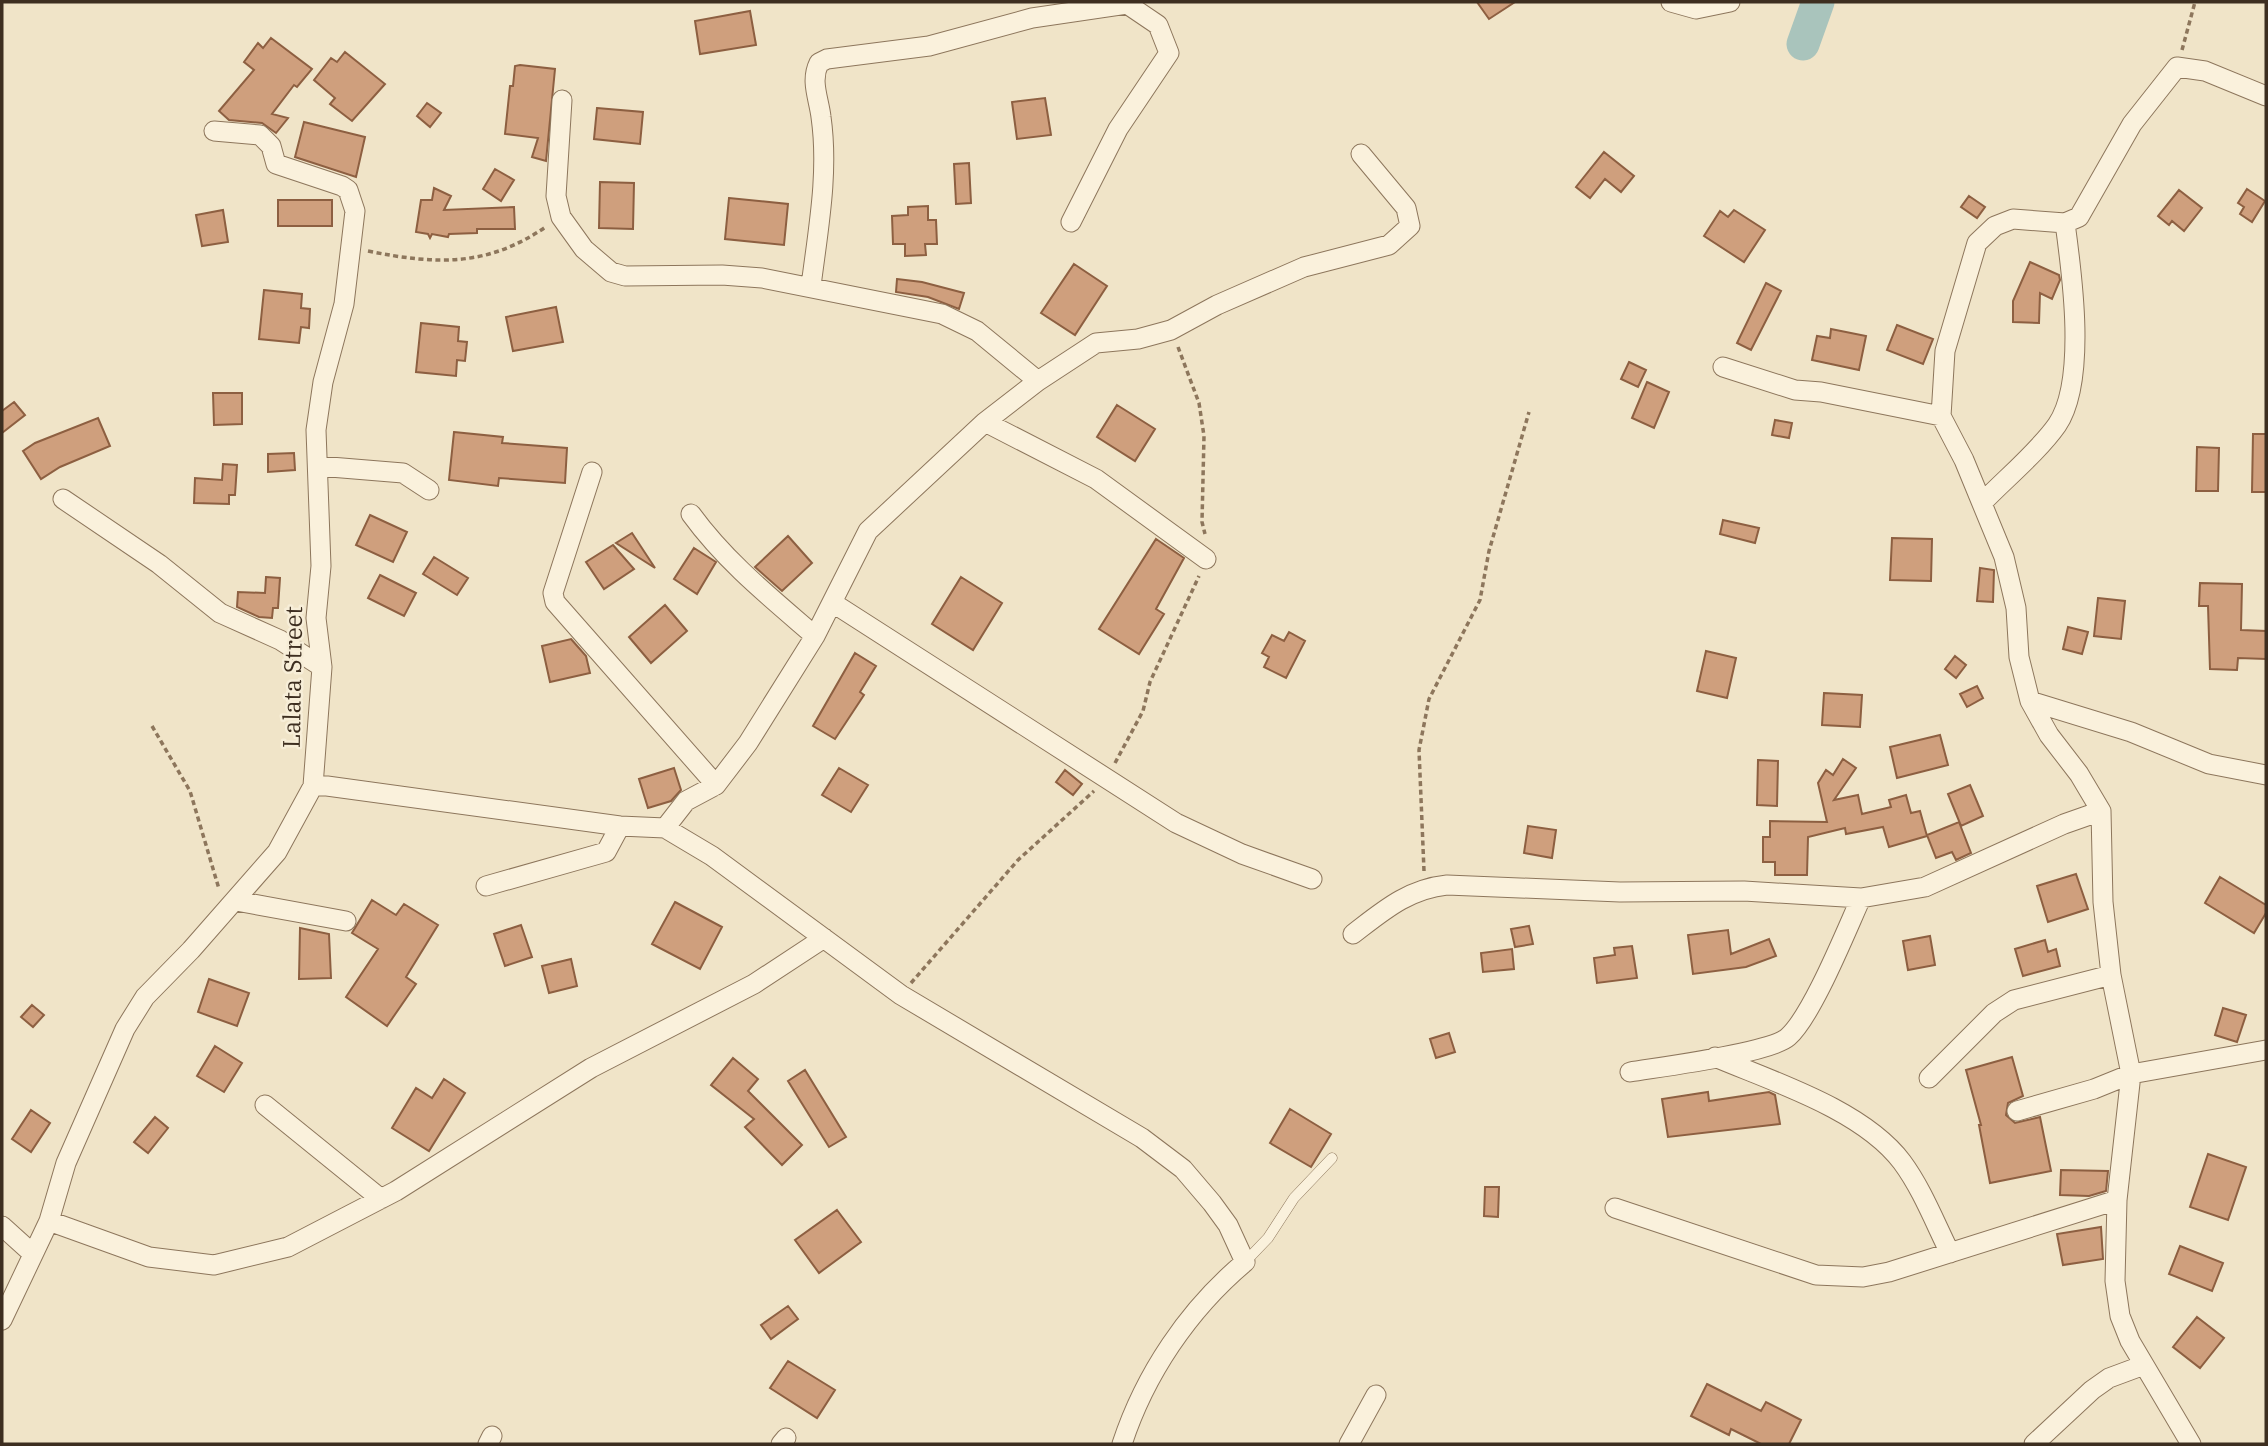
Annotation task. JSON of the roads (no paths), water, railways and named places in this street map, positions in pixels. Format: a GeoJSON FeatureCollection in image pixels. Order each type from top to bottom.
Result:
{"type":"FeatureCollection","features":[{"type":"Feature","properties":{"kind":"street"},"geometry":{"type":"LineString","coordinates":[[1671,2],[1696,9],[1730,2]]}},
{"type":"Feature","properties":{"kind":"street"},"geometry":{"type":"LineString","coordinates":[[811,286],[824,186],[823,134],[815,88],[818,63],[827,59],[929,46],[1032,18],[1127,4],[1158,25],[1169,53],[1118,128],[1071,222]]}},
{"type":"Feature","properties":{"kind":"street"},"geometry":{"type":"LineString","coordinates":[[2191,1444],[2144,1365],[2120,1316],[2115,1280],[2117,1200],[2131,1074],[2112,975],[2103,902],[2101,811],[2030,701],[2019,657],[2016,608],[2004,557],[1941,416],[1945,351],[1978,243],[1995,226],[2013,219],[2065,223],[2078,217],[2132,124],[2164,80],[2177,67],[2205,71],[2266,96]]}},
{"type":"Feature","properties":{"kind":"street"},"geometry":{"type":"LineString","coordinates":[[562,100],[556,196],[561,217],[584,249],[611,272],[625,276],[722,275],[811,286],[942,314],[965,323],[1038,381]]}},
{"type":"Feature","properties":{"kind":"street","name":"Lalata Street"},"geometry":{"type":"LineString","coordinates":[[2,1320],[49,1221],[66,1163],[125,1029],[145,997],[231,906],[277,852],[313,786],[322,667],[316,618],[321,566],[318,418],[330,354],[344,304],[355,211],[348,190],[276,164],[271,146],[260,135],[214,131]]}},
{"type":"Feature","properties":{"kind":"street"},"geometry":{"type":"LineString","coordinates":[[665,828],[686,802],[716,785],[748,743],[834,603],[868,531],[985,422],[1038,381],[1102,341],[1138,339],[1171,330],[1217,305],[1304,267],[1389,245],[1410,226],[1406,208],[1361,154]]}},
{"type":"Feature","properties":{"kind":"street"},"geometry":{"type":"LineString","coordinates":[[1982,503],[2057,424],[2070,390],[2077,308],[2065,223]]}},
{"type":"Feature","properties":{"kind":"street"},"geometry":{"type":"LineString","coordinates":[[1723,367],[1795,390],[1821,392],[1941,416]]}},
{"type":"Feature","properties":{"kind":"street"},"geometry":{"type":"LineString","coordinates":[[985,422],[1096,480],[1206,559]]}},
{"type":"Feature","properties":{"kind":"street"},"geometry":{"type":"LineString","coordinates":[[318,466],[403,473],[429,490]]}},
{"type":"Feature","properties":{"kind":"street"},"geometry":{"type":"LineString","coordinates":[[592,472],[553,593],[555,602],[716,785]]}},
{"type":"Feature","properties":{"kind":"street"},"geometry":{"type":"LineString","coordinates":[[63,499],[159,564],[220,613],[280,640],[322,667]]}},
{"type":"Feature","properties":{"kind":"street"},"geometry":{"type":"LineString","coordinates":[[691,514],[715,547],[734,566],[815,636]]}},
{"type":"Feature","properties":{"kind":"street"},"geometry":{"type":"LineString","coordinates":[[834,603],[1176,823],[1242,854],[1312,879]]}},
{"type":"Feature","properties":{"kind":"street"},"geometry":{"type":"LineString","coordinates":[[2030,701],[2118,727],[2209,764],[2266,775]]}},
{"type":"Feature","properties":{"kind":"street"},"geometry":{"type":"LineString","coordinates":[[313,786],[620,826],[665,828],[712,856],[901,995],[1142,1138],[1183,1169],[1228,1225],[1245,1262],[1215,1287],[1161,1356],[1122,1444]]}},
{"type":"Feature","properties":{"kind":"street"},"geometry":{"type":"LineString","coordinates":[[1353,934],[1405,896],[1425,887],[1447,885],[1620,892],[1744,891],[1861,898],[1925,887],[2064,824],[2101,811]]}},
{"type":"Feature","properties":{"kind":"street"},"geometry":{"type":"LineString","coordinates":[[486,886],[606,852],[616,838],[620,826]]}},
{"type":"Feature","properties":{"kind":"street"},"geometry":{"type":"LineString","coordinates":[[1630,1072],[1715,1058],[1775,1044],[1787,1038],[1806,1012],[1861,898]]}},
{"type":"Feature","properties":{"kind":"street"},"geometry":{"type":"LineString","coordinates":[[231,906],[346,921]]}},
{"type":"Feature","properties":{"kind":"street"},"geometry":{"type":"LineString","coordinates":[[49,1221],[149,1257],[215,1265],[288,1248],[381,1199],[591,1068],[754,984],[824,938]]}},
{"type":"Feature","properties":{"kind":"street"},"geometry":{"type":"LineString","coordinates":[[1929,1078],[1994,1013],[2014,999],[2112,975]]}},
{"type":"Feature","properties":{"kind":"street"},"geometry":{"type":"LineString","coordinates":[[2017,1111],[2094,1089],[2131,1074],[2266,1050]]}},
{"type":"Feature","properties":{"kind":"street"},"geometry":{"type":"LineString","coordinates":[[1715,1058],[1838,1111],[1879,1138],[1913,1178],[1950,1253]]}},
{"type":"Feature","properties":{"kind":"street"},"geometry":{"type":"LineString","coordinates":[[265,1105],[381,1199]]}},
{"type":"Feature","properties":{"kind":"street"},"geometry":{"type":"LineString","coordinates":[[1615,1208],[1834,1278],[1876,1274],[2117,1200]]}},
{"type":"Feature","properties":{"kind":"street"},"geometry":{"type":"LineString","coordinates":[[2,1226],[33,1254]]}},
{"type":"Feature","properties":{"kind":"street"},"geometry":{"type":"LineString","coordinates":[[2034,1444],[2092,1390],[2109,1378],[2144,1365]]}},
{"type":"Feature","properties":{"kind":"street"},"geometry":{"type":"LineString","coordinates":[[1349,1444],[1376,1395]]}},
{"type":"Feature","properties":{"kind":"lane"},"geometry":{"type":"LineString","coordinates":[[1245,1262],[1268,1238],[1294,1198],[1332,1158]]}},
{"type":"Feature","properties":{"kind":"waterway"},"geometry":{"type":"LineString","coordinates":[[1803,44],[1818,2]]}}]}
